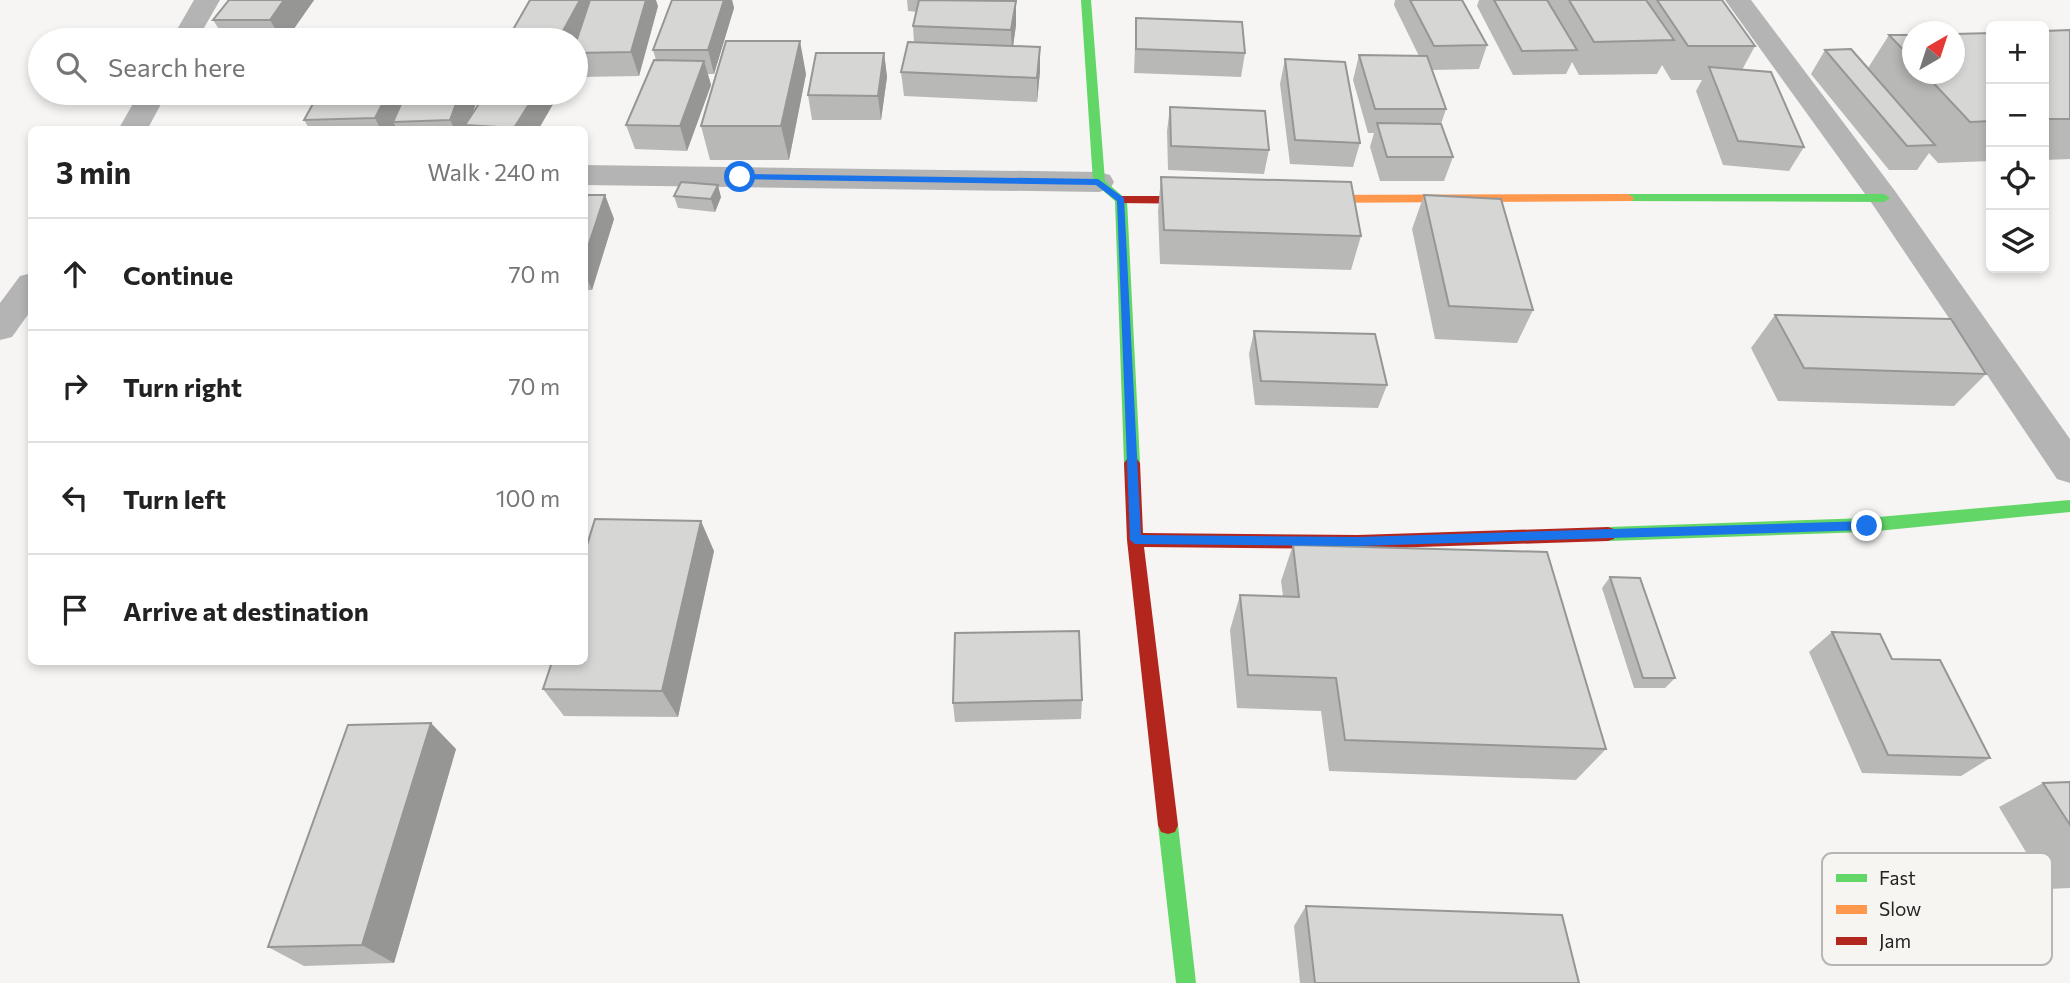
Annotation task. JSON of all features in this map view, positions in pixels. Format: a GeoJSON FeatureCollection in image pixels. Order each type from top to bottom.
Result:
{"type":"FeatureCollection","features":[{"type":"Feature","properties":{"kind":"street"},"geometry":{"type":"LineString","coordinates":[[191,28],[207,0]]}},
{"type":"Feature","properties":{"kind":"street"},"geometry":{"type":"LineString","coordinates":[[1086,0],[1110,191],[1135,540],[1186,983]]}},
{"type":"Feature","properties":{"kind":"street"},"geometry":{"type":"LineString","coordinates":[[1738,0],[1884,198],[2070,468]]}},
{"type":"Feature","properties":{"kind":"street"},"geometry":{"type":"LineString","coordinates":[[134,126],[146,105]]}},
{"type":"Feature","properties":{"kind":"street"},"geometry":{"type":"LineString","coordinates":[[588,175],[1110,191],[1232,200]]}},
{"type":"Feature","properties":{"kind":"street"},"geometry":{"type":"LineString","coordinates":[[1287,200],[1884,198]]}},
{"type":"Feature","properties":{"kind":"street"},"geometry":{"type":"LineString","coordinates":[[0,328],[28,290]]}},
{"type":"Feature","properties":{"kind":"street"},"geometry":{"type":"LineString","coordinates":[[1135,540],[1358,542],[1867,526],[2070,506]]}},
{"type":"Feature","properties":{"kind":"building"},"geometry":{"type":"Polygon","coordinates":[[[229,0],[284,0],[270,20],[213,20],[229,0]]]}},
{"type":"Feature","properties":{"kind":"building"},"geometry":{"type":"Polygon","coordinates":[[[530,0],[580,0],[565,28],[514,28],[530,0]]]}},
{"type":"Feature","properties":{"kind":"building"},"geometry":{"type":"Polygon","coordinates":[[[590,0],[646,0],[631,52],[588,53],[588,28],[581,28],[590,0]]]}},
{"type":"Feature","properties":{"kind":"building"},"geometry":{"type":"Polygon","coordinates":[[[672,0],[724,0],[708,50],[653,50],[672,0]]]}},
{"type":"Feature","properties":{"kind":"building"},"geometry":{"type":"Polygon","coordinates":[[[919,0],[1016,1],[1011,30],[913,26],[919,0]]]}},
{"type":"Feature","properties":{"kind":"building"},"geometry":{"type":"Polygon","coordinates":[[[1410,0],[1462,0],[1487,45],[1434,46],[1410,0]]]}},
{"type":"Feature","properties":{"kind":"building"},"geometry":{"type":"Polygon","coordinates":[[[1494,0],[1547,0],[1577,50],[1522,51],[1494,0]]]}},
{"type":"Feature","properties":{"kind":"building"},"geometry":{"type":"Polygon","coordinates":[[[1569,0],[1646,0],[1674,40],[1594,42],[1569,0]]]}},
{"type":"Feature","properties":{"kind":"building"},"geometry":{"type":"Polygon","coordinates":[[[1657,0],[1722,0],[1755,46],[1688,46],[1657,0]]]}},
{"type":"Feature","properties":{"kind":"building"},"geometry":{"type":"Polygon","coordinates":[[[1136,18],[1242,22],[1245,53],[1136,49],[1136,18]]]}},
{"type":"Feature","properties":{"kind":"building"},"geometry":{"type":"Polygon","coordinates":[[[2070,30],[2070,119],[2049,119],[2049,31],[2070,30]]]}},
{"type":"Feature","properties":{"kind":"building"},"geometry":{"type":"Polygon","coordinates":[[[1986,33],[1986,121],[1970,122],[1934,84],[1965,84],[1965,34],[1986,33]]]}},
{"type":"Feature","properties":{"kind":"building"},"geometry":{"type":"Polygon","coordinates":[[[1889,35],[1902,35],[1902,49],[1889,35]]]}},
{"type":"Feature","properties":{"kind":"building"},"geometry":{"type":"Polygon","coordinates":[[[726,41],[800,41],[781,126],[701,126],[726,41]]]}},
{"type":"Feature","properties":{"kind":"building"},"geometry":{"type":"Polygon","coordinates":[[[908,42],[1040,47],[1037,78],[901,72],[908,42]]]}},
{"type":"Feature","properties":{"kind":"building"},"geometry":{"type":"Polygon","coordinates":[[[1851,49],[1935,145],[1907,146],[1825,50],[1851,49]]]}},
{"type":"Feature","properties":{"kind":"building"},"geometry":{"type":"Polygon","coordinates":[[[816,53],[884,53],[878,96],[808,95],[816,53]]]}},
{"type":"Feature","properties":{"kind":"building"},"geometry":{"type":"Polygon","coordinates":[[[1359,55],[1427,56],[1446,109],[1375,109],[1359,55]]]}},
{"type":"Feature","properties":{"kind":"building"},"geometry":{"type":"Polygon","coordinates":[[[1285,59],[1345,62],[1360,143],[1295,140],[1285,59]]]}},
{"type":"Feature","properties":{"kind":"building"},"geometry":{"type":"Polygon","coordinates":[[[654,60],[704,61],[680,126],[626,125],[654,60]]]}},
{"type":"Feature","properties":{"kind":"building"},"geometry":{"type":"Polygon","coordinates":[[[1709,67],[1771,72],[1804,147],[1738,141],[1709,67]]]}},
{"type":"Feature","properties":{"kind":"building"},"geometry":{"type":"Polygon","coordinates":[[[312,105],[382,105],[375,118],[304,120],[312,105]]]}},
{"type":"Feature","properties":{"kind":"building"},"geometry":{"type":"Polygon","coordinates":[[[401,105],[456,105],[450,120],[393,122],[401,105]]]}},
{"type":"Feature","properties":{"kind":"building"},"geometry":{"type":"Polygon","coordinates":[[[478,105],[528,105],[515,126],[465,125],[478,105]]]}},
{"type":"Feature","properties":{"kind":"building"},"geometry":{"type":"Polygon","coordinates":[[[1170,107],[1265,111],[1269,150],[1171,146],[1170,107]]]}},
{"type":"Feature","properties":{"kind":"building"},"geometry":{"type":"Polygon","coordinates":[[[1377,123],[1441,124],[1453,157],[1387,157],[1377,123]]]}},
{"type":"Feature","properties":{"kind":"building"},"geometry":{"type":"Polygon","coordinates":[[[1161,177],[1351,182],[1361,236],[1164,230],[1161,177]]]}},
{"type":"Feature","properties":{"kind":"building"},"geometry":{"type":"Polygon","coordinates":[[[681,182],[718,185],[711,199],[674,196],[681,182]]]}},
{"type":"Feature","properties":{"kind":"building"},"geometry":{"type":"Polygon","coordinates":[[[588,195],[605,195],[588,247],[588,195]]]}},
{"type":"Feature","properties":{"kind":"building"},"geometry":{"type":"Polygon","coordinates":[[[1424,195],[1501,199],[1533,310],[1449,306],[1424,195]]]}},
{"type":"Feature","properties":{"kind":"building"},"geometry":{"type":"Polygon","coordinates":[[[1775,315],[1951,319],[1986,374],[1804,368],[1775,315]]]}},
{"type":"Feature","properties":{"kind":"building"},"geometry":{"type":"Polygon","coordinates":[[[1254,331],[1375,334],[1387,385],[1261,381],[1254,331]]]}},
{"type":"Feature","properties":{"kind":"building"},"geometry":{"type":"Polygon","coordinates":[[[595,519],[701,521],[662,691],[543,689],[551,665],[588,665],[588,542],[595,519]]]}},
{"type":"Feature","properties":{"kind":"building"},"geometry":{"type":"Polygon","coordinates":[[[1293,545],[1547,552],[1606,749],[1345,740],[1336,678],[1248,675],[1240,595],[1299,597],[1293,545]]]}},
{"type":"Feature","properties":{"kind":"building"},"geometry":{"type":"Polygon","coordinates":[[[1610,577],[1640,578],[1675,678],[1643,678],[1610,577]]]}},
{"type":"Feature","properties":{"kind":"building"},"geometry":{"type":"Polygon","coordinates":[[[1079,631],[1082,700],[953,703],[955,633],[1079,631]]]}},
{"type":"Feature","properties":{"kind":"building"},"geometry":{"type":"Polygon","coordinates":[[[1832,632],[1880,634],[1892,659],[1940,660],[1990,758],[1888,755],[1832,632]]]}},
{"type":"Feature","properties":{"kind":"building"},"geometry":{"type":"Polygon","coordinates":[[[431,723],[362,945],[268,947],[348,725],[431,723]]]}},
{"type":"Feature","properties":{"kind":"building"},"geometry":{"type":"Polygon","coordinates":[[[2070,782],[2070,825],[2043,783],[2070,782]]]}},
{"type":"Feature","properties":{"kind":"building"},"geometry":{"type":"Polygon","coordinates":[[[1306,906],[1562,915],[1579,983],[1315,983],[1306,906]]]}},
{"type":"Feature","properties":{"kind":"traffic: fast"},"geometry":{"type":"LineString","coordinates":[[1086,0],[1099,182],[1121,200],[1132,463]]}},
{"type":"Feature","properties":{"kind":"traffic: fast"},"geometry":{"type":"LineString","coordinates":[[1628,198],[1884,198]]}},
{"type":"Feature","properties":{"kind":"traffic: fast"},"geometry":{"type":"LineString","coordinates":[[1608,534],[1867,525],[2070,506]]}},
{"type":"Feature","properties":{"kind":"traffic: fast"},"geometry":{"type":"LineString","coordinates":[[1168,825],[1186,983]]}},
{"type":"Feature","properties":{"kind":"traffic: slow"},"geometry":{"type":"LineString","coordinates":[[1302,199],[1628,198]]}},
{"type":"Feature","properties":{"kind":"traffic: jam"},"geometry":{"type":"LineString","coordinates":[[1121,200],[1210,200]]}},
{"type":"Feature","properties":{"kind":"traffic: jam"},"geometry":{"type":"LineString","coordinates":[[1132,463],[1135,540],[1168,825]]}},
{"type":"Feature","properties":{"kind":"traffic: jam"},"geometry":{"type":"LineString","coordinates":[[1135,540],[1358,542],[1608,534]]}},
{"type":"Feature","properties":{"kind":"route"},"geometry":{"type":"LineString","coordinates":[[740,177],[1098,182],[1121,200],[1135,540],[1358,542],[1867,526]]}}]}
